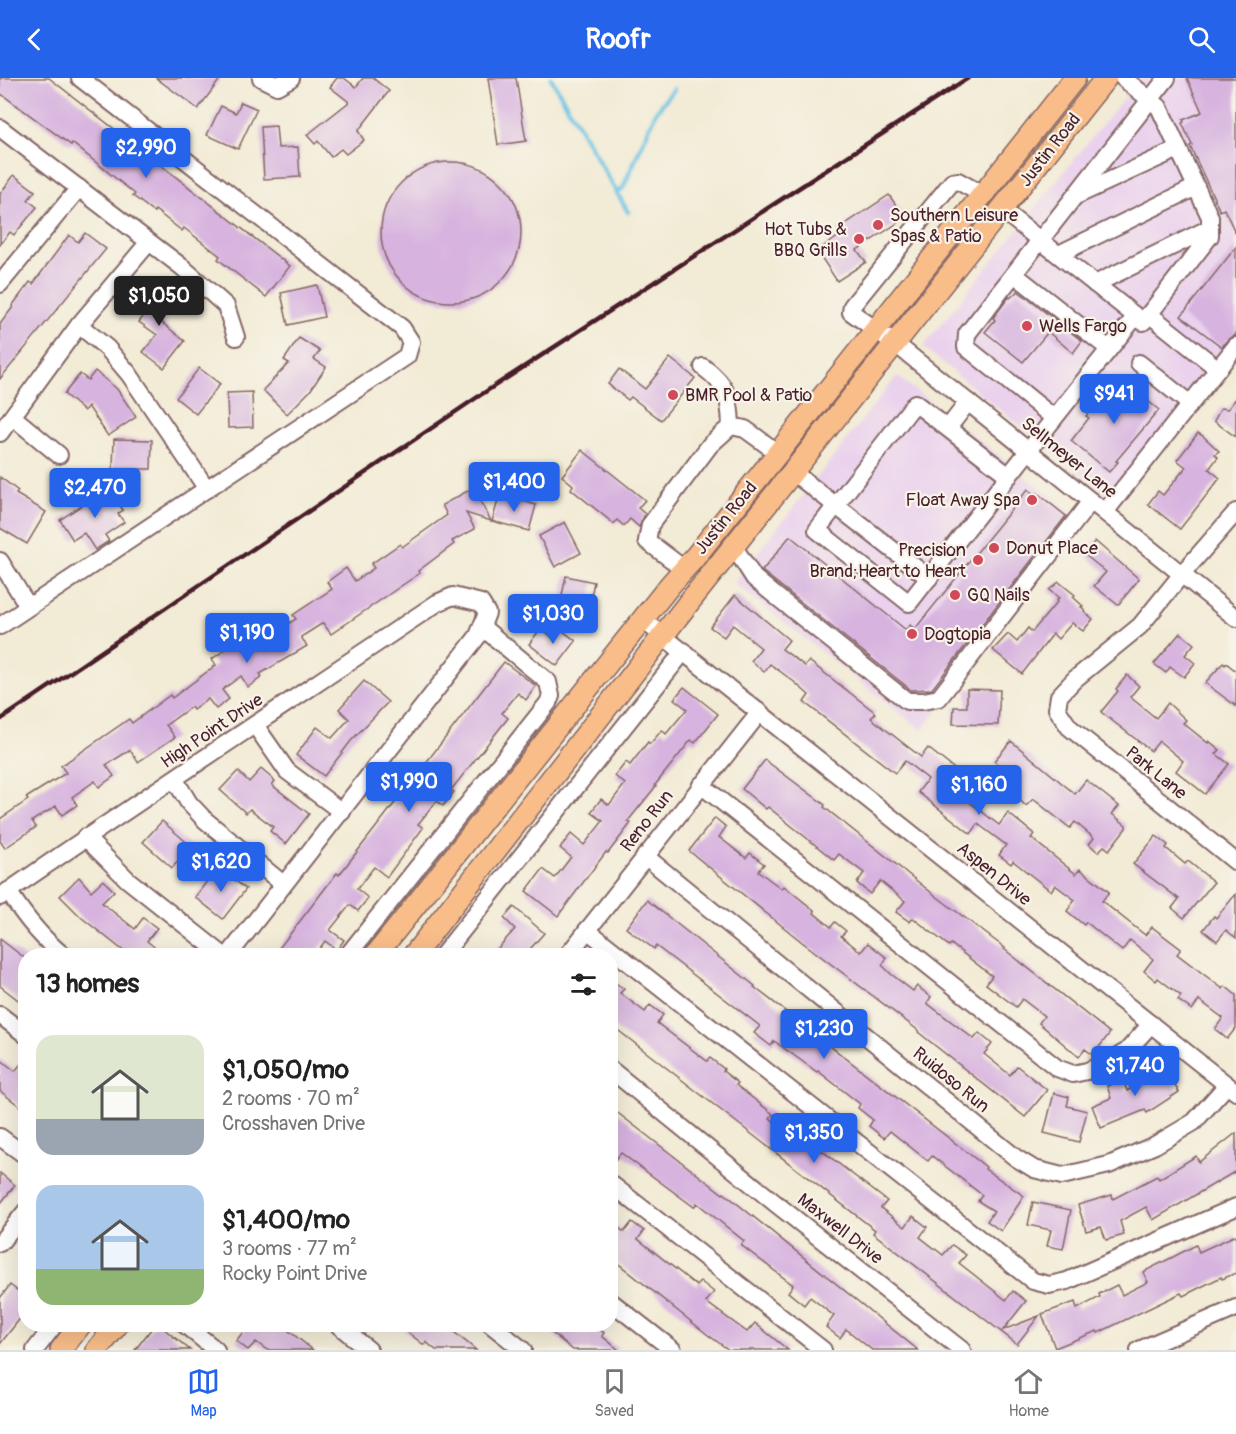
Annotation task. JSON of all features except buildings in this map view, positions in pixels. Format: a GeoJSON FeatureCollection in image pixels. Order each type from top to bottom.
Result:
{"type":"FeatureCollection","features":[{"type":"Feature","properties":{"kind":"main road","name":"Justin Road"},"geometry":{"type":"LineString","coordinates":[[381,948],[1075,78]]}},
{"type":"Feature","properties":{"kind":"main road","name":"Justin Road"},"geometry":{"type":"LineString","coordinates":[[418,948],[1107,78]]}},
{"type":"Feature","properties":{"kind":"main road"},"geometry":{"type":"LineString","coordinates":[[734,547],[766,486],[781,468],[778,453]]}},
{"type":"Feature","properties":{"kind":"main road"},"geometry":{"type":"LineString","coordinates":[[61,1350],[75,1332]]}},
{"type":"Feature","properties":{"kind":"main road"},"geometry":{"type":"LineString","coordinates":[[97,1350],[111,1332]]}},
{"type":"Feature","properties":{"kind":"street"},"geometry":{"type":"LineString","coordinates":[[0,626],[407,356],[411,342],[402,328],[80,78]]}},
{"type":"Feature","properties":{"kind":"street"},"geometry":{"type":"LineString","coordinates":[[261,78],[284,82]]}},
{"type":"Feature","properties":{"kind":"street"},"geometry":{"type":"LineString","coordinates":[[1009,476],[915,403],[817,530],[909,603],[1029,451],[1054,418],[1109,349],[1142,315],[1210,236],[1210,217],[1159,107],[1123,78]]}},
{"type":"Feature","properties":{"kind":"street"},"geometry":{"type":"LineString","coordinates":[[1054,418],[966,347],[967,334],[1167,78]]}},
{"type":"Feature","properties":{"kind":"street"},"geometry":{"type":"LineString","coordinates":[[3,136],[79,188],[182,267],[226,306],[236,338]]}},
{"type":"Feature","properties":{"kind":"street"},"geometry":{"type":"LineString","coordinates":[[1074,197],[1178,149]]}},
{"type":"Feature","properties":{"kind":"street","name":"Sellmeyer Lane"},"geometry":{"type":"LineString","coordinates":[[983,195],[958,181],[952,182],[852,306],[851,312],[877,329],[1236,618]]}},
{"type":"Feature","properties":{"kind":"street"},"geometry":{"type":"LineString","coordinates":[[1059,254],[1196,187]]}},
{"type":"Feature","properties":{"kind":"street"},"geometry":{"type":"LineString","coordinates":[[0,284],[79,188]]}},
{"type":"Feature","properties":{"kind":"street"},"geometry":{"type":"LineString","coordinates":[[1002,210],[1095,284],[1218,369]]}},
{"type":"Feature","properties":{"kind":"street"},"geometry":{"type":"LineString","coordinates":[[1095,284],[1210,228]]}},
{"type":"Feature","properties":{"kind":"street"},"geometry":{"type":"LineString","coordinates":[[0,433],[79,325],[148,242]]}},
{"type":"Feature","properties":{"kind":"street"},"geometry":{"type":"LineString","coordinates":[[1014,274],[1109,349]]}},
{"type":"Feature","properties":{"kind":"street"},"geometry":{"type":"LineString","coordinates":[[79,325],[107,348],[129,374],[207,489]]}},
{"type":"Feature","properties":{"kind":"street"},"geometry":{"type":"LineString","coordinates":[[1105,512],[1236,346]]}},
{"type":"Feature","properties":{"kind":"street"},"geometry":{"type":"LineString","coordinates":[[1139,363],[1190,404]]}},
{"type":"Feature","properties":{"kind":"street"},"geometry":{"type":"LineString","coordinates":[[703,367],[718,378],[730,401],[731,426]]}},
{"type":"Feature","properties":{"kind":"street"},"geometry":{"type":"LineString","coordinates":[[948,428],[968,402]]}},
{"type":"Feature","properties":{"kind":"street"},"geometry":{"type":"LineString","coordinates":[[13,417],[59,455]]}},
{"type":"Feature","properties":{"kind":"street"},"geometry":{"type":"LineString","coordinates":[[731,426],[745,429],[778,453]]}},
{"type":"Feature","properties":{"kind":"street"},"geometry":{"type":"LineString","coordinates":[[684,569],[647,541],[650,525],[710,445],[731,426]]}},
{"type":"Feature","properties":{"kind":"street"},"geometry":{"type":"LineString","coordinates":[[794,473],[929,578]]}},
{"type":"Feature","properties":{"kind":"street"},"geometry":{"type":"LineString","coordinates":[[734,547],[754,578],[907,701],[923,701],[939,698],[1091,501]]}},
{"type":"Feature","properties":{"kind":"street"},"geometry":{"type":"LineString","coordinates":[[1182,574],[1236,512]]}},
{"type":"Feature","properties":{"kind":"street"},"geometry":{"type":"LineString","coordinates":[[0,561],[28,606]]}},
{"type":"Feature","properties":{"kind":"street","name":"Park Lane"},"geometry":{"type":"LineString","coordinates":[[1182,574],[1140,626],[1075,679],[1059,696],[1057,709],[1069,727],[1236,862]]}},
{"type":"Feature","properties":{"kind":"street","name":"High Point Drive"},"geometry":{"type":"LineString","coordinates":[[4,894],[85,837],[174,780],[436,603],[453,596],[481,603],[488,613],[482,627]]}},
{"type":"Feature","properties":{"kind":"street","name":"Aspen Drive"},"geometry":{"type":"LineString","coordinates":[[643,620],[1232,1089]]}},
{"type":"Feature","properties":{"kind":"street"},"geometry":{"type":"LineString","coordinates":[[232,948],[342,812],[478,636],[482,627],[548,682],[551,696],[548,703],[353,948]]}},
{"type":"Feature","properties":{"kind":"street"},"geometry":{"type":"LineString","coordinates":[[448,948],[684,651]]}},
{"type":"Feature","properties":{"kind":"street","name":"Reno Run"},"geometry":{"type":"LineString","coordinates":[[573,948],[759,712]]}},
{"type":"Feature","properties":{"kind":"street"},"geometry":{"type":"LineString","coordinates":[[255,725],[287,771],[342,812]]}},
{"type":"Feature","properties":{"kind":"street"},"geometry":{"type":"LineString","coordinates":[[174,780],[189,803],[205,820],[283,884]]}},
{"type":"Feature","properties":{"kind":"street"},"geometry":{"type":"LineString","coordinates":[[700,785],[1057,1068],[1072,1074],[1107,1063],[1127,1052],[1151,1024]]}},
{"type":"Feature","properties":{"kind":"street"},"geometry":{"type":"LineString","coordinates":[[85,837],[128,880],[216,948]]}},
{"type":"Feature","properties":{"kind":"street","name":"Ruidoso Run"},"geometry":{"type":"LineString","coordinates":[[645,856],[1006,1150],[1034,1169],[1062,1176],[1109,1165],[1155,1145],[1194,1122],[1232,1089]]}},
{"type":"Feature","properties":{"kind":"street"},"geometry":{"type":"LineString","coordinates":[[4,894],[54,948]]}},
{"type":"Feature","properties":{"kind":"street"},"geometry":{"type":"LineString","coordinates":[[587,930],[610,948]]}},
{"type":"Feature","properties":{"kind":"street"},"geometry":{"type":"LineString","coordinates":[[618,954],[1033,1281],[1049,1285],[1067,1281],[1236,1208]]}},
{"type":"Feature","properties":{"kind":"street"},"geometry":{"type":"LineString","coordinates":[[0,1015],[18,1029]]}},
{"type":"Feature","properties":{"kind":"street","name":"Maxwell Drive"},"geometry":{"type":"LineString","coordinates":[[618,1076],[962,1350]]}},
{"type":"Feature","properties":{"kind":"street"},"geometry":{"type":"LineString","coordinates":[[0,1137],[18,1150]]}},
{"type":"Feature","properties":{"kind":"street"},"geometry":{"type":"LineString","coordinates":[[618,1189],[823,1350]]}},
{"type":"Feature","properties":{"kind":"street"},"geometry":{"type":"LineString","coordinates":[[0,1243],[18,1221]]}},
{"type":"Feature","properties":{"kind":"street"},"geometry":{"type":"LineString","coordinates":[[618,1306],[673,1350]]}},
{"type":"Feature","properties":{"kind":"street"},"geometry":{"type":"LineString","coordinates":[[1139,1350],[1236,1308]]}},
{"type":"Feature","properties":{"kind":"street"},"geometry":{"type":"LineString","coordinates":[[34,1350],[49,1332]]}},
{"type":"Feature","properties":{"kind":"street"},"geometry":{"type":"LineString","coordinates":[[194,1332],[216,1350]]}},
{"type":"Feature","properties":{"kind":"street"},"geometry":{"type":"LineString","coordinates":[[347,1332],[369,1350]]}},
{"type":"Feature","properties":{"kind":"street"},"geometry":{"type":"LineString","coordinates":[[500,1332],[523,1350]]}},
{"type":"Feature","properties":{"kind":"shaded area"},"geometry":{"type":"Polygon","coordinates":[[[1140,78],[1236,78],[1236,359],[1117,504],[923,347],[1140,78]]]}},
{"type":"Feature","properties":{"kind":"shaded area"},"geometry":{"type":"Polygon","coordinates":[[[897,376],[1083,522],[922,730],[734,583],[897,376]]]}},
{"type":"Feature","properties":{"kind":"waterway"},"geometry":{"type":"LineString","coordinates":[[551,78],[628,212]]}},
{"type":"Feature","properties":{"kind":"waterway"},"geometry":{"type":"LineString","coordinates":[[618,193],[623,188],[656,112],[674,89]]}},
{"type":"Feature","properties":{"kind":"railway"},"geometry":{"type":"LineString","coordinates":[[0,720],[479,396],[968,78]]}},
{"type":"Feature","properties":{"kind":"place","name":"Southern Leisure Spas & Patio"},"geometry":{"type":"Point","coordinates":[878,225]}},
{"type":"Feature","properties":{"kind":"place","name":"Hot Tubs & BBQ Grills"},"geometry":{"type":"Point","coordinates":[859,239]}},
{"type":"Feature","properties":{"kind":"place","name":"Wells Fargo"},"geometry":{"type":"Point","coordinates":[1027,326]}},
{"type":"Feature","properties":{"kind":"place","name":"BMR Pool & Patio"},"geometry":{"type":"Point","coordinates":[673,395]}},
{"type":"Feature","properties":{"kind":"place","name":"Float Away Spa"},"geometry":{"type":"Point","coordinates":[1032,500]}},
{"type":"Feature","properties":{"kind":"place","name":"Donut Place"},"geometry":{"type":"Point","coordinates":[994,548]}},
{"type":"Feature","properties":{"kind":"place","name":"Precision Brand;Heart to Heart"},"geometry":{"type":"Point","coordinates":[978,560]}},
{"type":"Feature","properties":{"kind":"place","name":"GQ Nails"},"geometry":{"type":"Point","coordinates":[955,595]}},
{"type":"Feature","properties":{"kind":"place","name":"Dogtopia"},"geometry":{"type":"Point","coordinates":[912,634]}}]}
